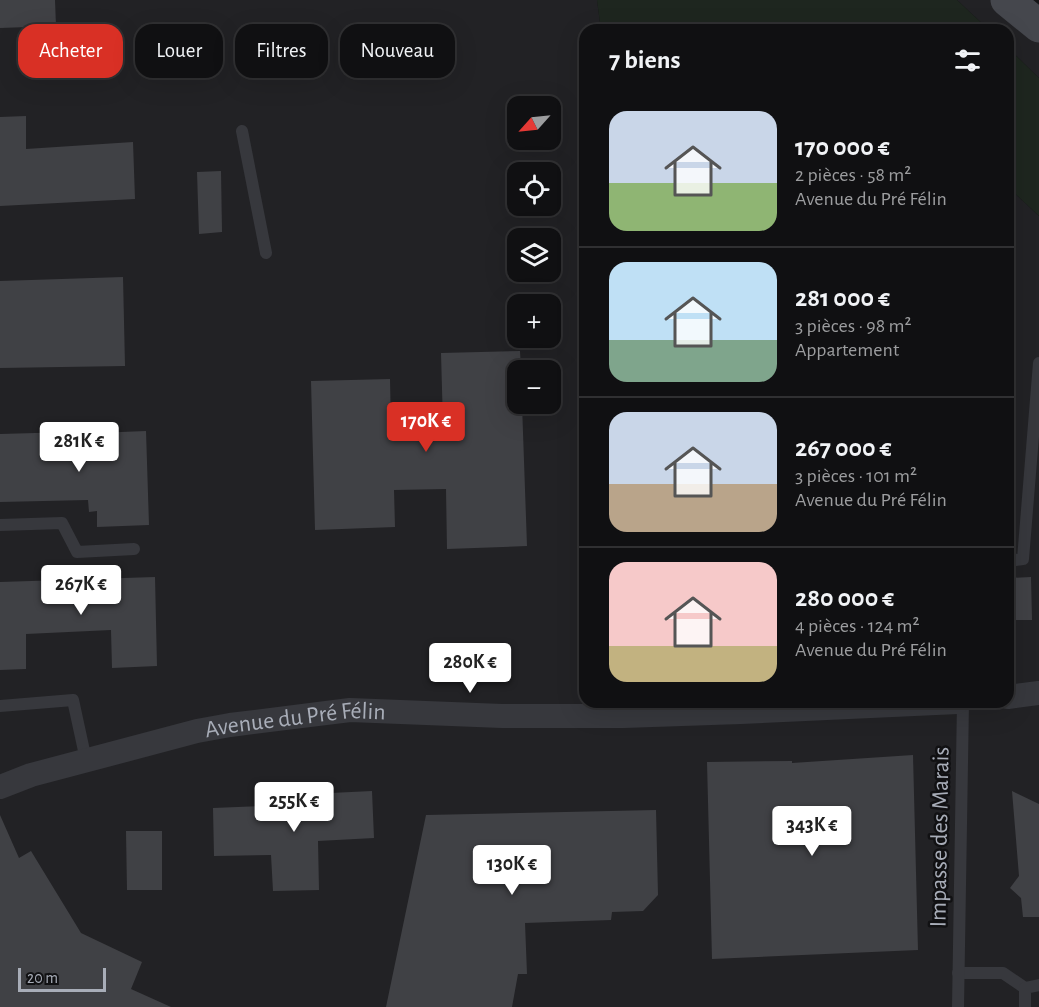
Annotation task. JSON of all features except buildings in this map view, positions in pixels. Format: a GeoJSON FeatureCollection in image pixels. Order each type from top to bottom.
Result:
{"type":"FeatureCollection","features":[{"type":"Feature","properties":{"kind":"main road"},"geometry":{"type":"LineString","coordinates":[[1007,0],[1039,26]]}},
{"type":"Feature","properties":{"kind":"street"},"geometry":{"type":"LineString","coordinates":[[1014,696],[1039,693]]}},
{"type":"Feature","properties":{"kind":"street","name":"Avenue du Pré Félin"},"geometry":{"type":"LineString","coordinates":[[0,787],[31,776],[164,739],[230,725],[350,710],[502,716],[623,716],[748,708]]}},
{"type":"Feature","properties":{"kind":"lane"},"geometry":{"type":"LineString","coordinates":[[242,131],[266,253]]}},
{"type":"Feature","properties":{"kind":"lane"},"geometry":{"type":"LineString","coordinates":[[1014,560],[1023,559],[1039,363]]}},
{"type":"Feature","properties":{"kind":"lane"},"geometry":{"type":"LineString","coordinates":[[0,525],[62,523],[77,552],[134,549]]}},
{"type":"Feature","properties":{"kind":"lane"},"geometry":{"type":"LineString","coordinates":[[0,706],[73,700],[86,760]]}},
{"type":"Feature","properties":{"kind":"lane","name":"Impasse des Marais"},"geometry":{"type":"LineString","coordinates":[[958,1007],[963,708]]}},
{"type":"Feature","properties":{"kind":"lane"},"geometry":{"type":"LineString","coordinates":[[958,973],[1003,973],[1025,988],[1039,985]]}},
{"type":"Feature","properties":{"kind":"lane"},"geometry":{"type":"LineString","coordinates":[[1025,988],[1025,1007]]}},
{"type":"Feature","properties":{"kind":"shaded area"},"geometry":{"type":"Polygon","coordinates":[[[0,0],[597,0],[600,24],[579,24],[579,708],[1014,708],[1014,193],[1039,216],[1039,1007],[0,1007],[0,0]]]}},
{"type":"Feature","properties":{"kind":"shaded area"},"geometry":{"type":"Polygon","coordinates":[[[597,0],[957,0],[983,24],[600,24],[597,0]]]}},
{"type":"Feature","properties":{"kind":"shaded area"},"geometry":{"type":"Polygon","coordinates":[[[957,0],[1019,0],[1039,19],[1039,78],[1014,54],[1014,24],[983,24],[957,0]]]}},
{"type":"Feature","properties":{"kind":"shaded area"},"geometry":{"type":"Polygon","coordinates":[[[1014,54],[1039,78],[1039,216],[1014,193],[1014,54]]]}}]}
